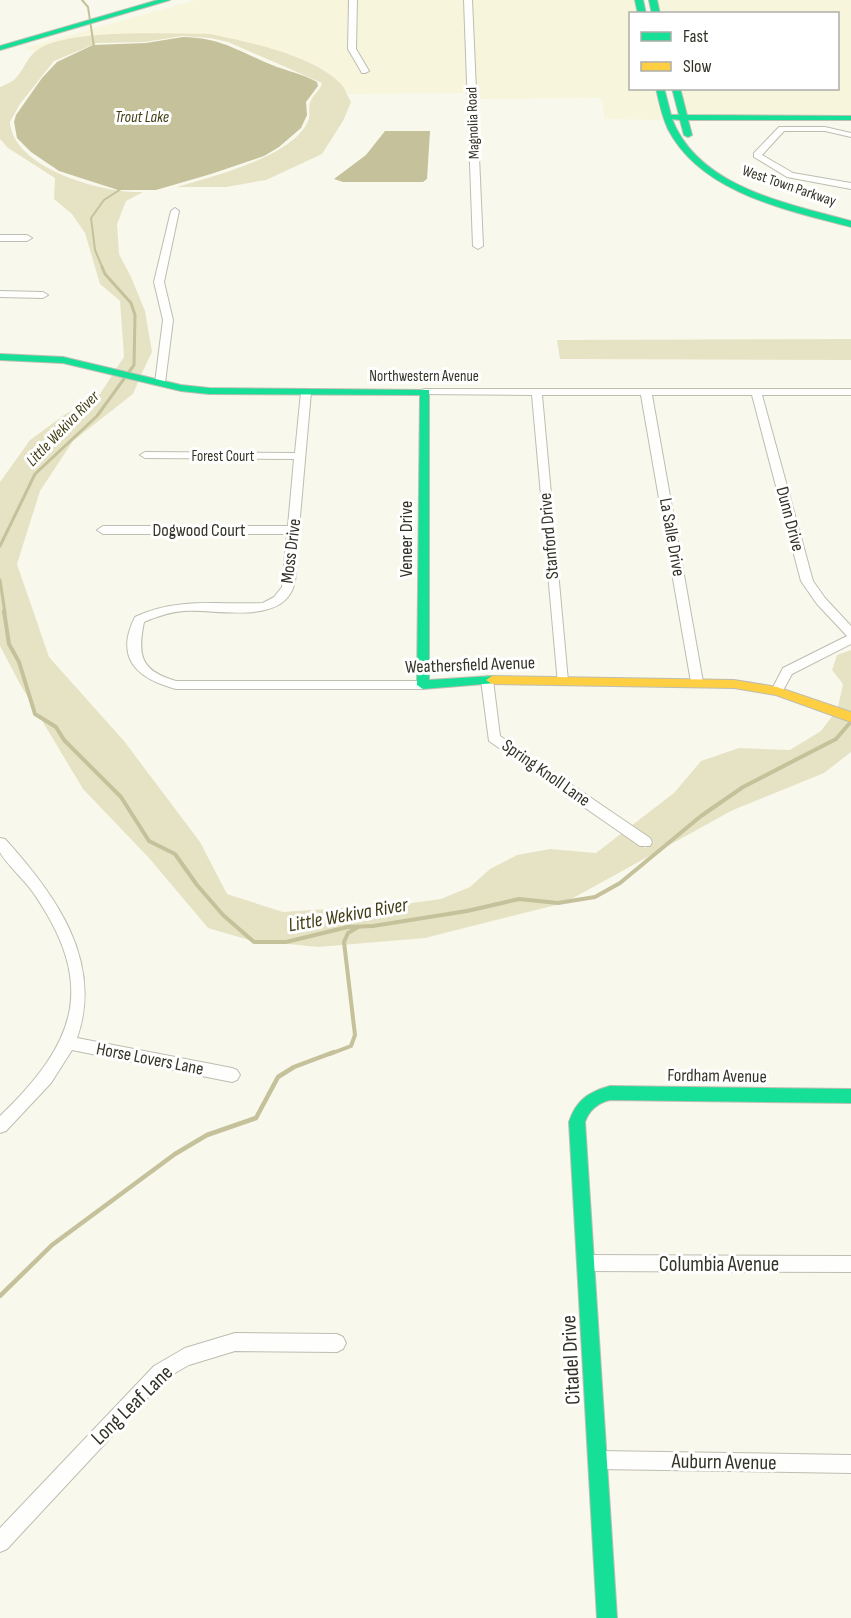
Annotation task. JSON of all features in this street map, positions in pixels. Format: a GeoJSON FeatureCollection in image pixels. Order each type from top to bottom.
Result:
{"type":"FeatureCollection","features":[{"type":"Feature","properties":{"kind":"street"},"geometry":{"type":"LineString","coordinates":[[106,12],[130,0]]}},
{"type":"Feature","properties":{"kind":"street"},"geometry":{"type":"LineString","coordinates":[[0,37],[166,0]]}},
{"type":"Feature","properties":{"kind":"street"},"geometry":{"type":"LineString","coordinates":[[353,0],[352,48],[365,71]]}},
{"type":"Feature","properties":{"kind":"street","name":"Magnolia Road"},"geometry":{"type":"LineString","coordinates":[[468,0],[478,246]]}},
{"type":"Feature","properties":{"kind":"street"},"geometry":{"type":"LineString","coordinates":[[0,48],[74,21]]}},
{"type":"Feature","properties":{"kind":"street","name":"West Town Parkway"},"geometry":{"type":"LineString","coordinates":[[661,90],[675,117],[695,146],[717,166],[763,189],[851,217]]}},
{"type":"Feature","properties":{"kind":"street","name":"West Town Parkway"},"geometry":{"type":"LineString","coordinates":[[676,90],[675,117],[681,145],[701,166],[731,184],[766,198],[851,224]]}},
{"type":"Feature","properties":{"kind":"street"},"geometry":{"type":"LineString","coordinates":[[675,117],[851,118]]}},
{"type":"Feature","properties":{"kind":"street"},"geometry":{"type":"LineString","coordinates":[[851,135],[825,129],[782,129],[757,155],[790,175],[851,186]]}},
{"type":"Feature","properties":{"kind":"street"},"geometry":{"type":"LineString","coordinates":[[160,383],[168,320],[159,282],[175,211]]}},
{"type":"Feature","properties":{"kind":"street"},"geometry":{"type":"LineString","coordinates":[[0,238],[27,238]]}},
{"type":"Feature","properties":{"kind":"street"},"geometry":{"type":"LineString","coordinates":[[0,294],[43,295]]}},
{"type":"Feature","properties":{"kind":"street","name":"Northwestern Avenue"},"geometry":{"type":"LineString","coordinates":[[0,357],[63,360],[160,383],[215,392],[851,392]]}},
{"type":"Feature","properties":{"kind":"street","name":"Moss Drive"},"geometry":{"type":"LineString","coordinates":[[139,620],[153,611],[164,608],[247,609],[264,607],[285,595],[295,530],[306,392]]}},
{"type":"Feature","properties":{"kind":"street","name":"Veneer Drive"},"geometry":{"type":"LineString","coordinates":[[423,685],[426,392]]}},
{"type":"Feature","properties":{"kind":"street","name":"Stanford Drive"},"geometry":{"type":"LineString","coordinates":[[537,392],[562,681]]}},
{"type":"Feature","properties":{"kind":"street","name":"La Salle Drive"},"geometry":{"type":"LineString","coordinates":[[646,392],[697,682]]}},
{"type":"Feature","properties":{"kind":"street","name":"Dunn Drive"},"geometry":{"type":"LineString","coordinates":[[756,392],[807,581],[821,601],[851,633]]}},
{"type":"Feature","properties":{"kind":"street","name":"Forest Court"},"geometry":{"type":"LineString","coordinates":[[144,455],[301,456]]}},
{"type":"Feature","properties":{"kind":"street","name":"Dogwood Court"},"geometry":{"type":"LineString","coordinates":[[103,530],[295,530]]}},
{"type":"Feature","properties":{"kind":"street","name":"Weathersfield Avenue"},"geometry":{"type":"LineString","coordinates":[[139,620],[134,637],[137,663],[145,675],[176,685],[423,685],[487,681],[697,682],[734,684],[777,691],[851,717]]}},
{"type":"Feature","properties":{"kind":"street"},"geometry":{"type":"LineString","coordinates":[[777,691],[787,671],[851,639]]}},
{"type":"Feature","properties":{"kind":"street","name":"Spring Knoll Lane"},"geometry":{"type":"LineString","coordinates":[[487,681],[495,738],[645,842]]}},
{"type":"Feature","properties":{"kind":"street"},"geometry":{"type":"LineString","coordinates":[[0,843],[37,886],[68,938],[79,991],[76,1017],[68,1043],[45,1080],[0,1126]]}},
{"type":"Feature","properties":{"kind":"street","name":"Horse Lovers Lane"},"geometry":{"type":"LineString","coordinates":[[68,1043],[232,1075]]}},
{"type":"Feature","properties":{"kind":"street","name":"Fordham Avenue"},"geometry":{"type":"LineString","coordinates":[[585,1102],[595,1096],[610,1093],[851,1096]]}},
{"type":"Feature","properties":{"kind":"street","name":"Citadel Drive"},"geometry":{"type":"LineString","coordinates":[[585,1102],[579,1110],[577,1122],[608,1618]]}},
{"type":"Feature","properties":{"kind":"street","name":"Columbia Avenue"},"geometry":{"type":"LineString","coordinates":[[587,1263],[851,1264]]}},
{"type":"Feature","properties":{"kind":"street","name":"Long Leaf Lane"},"geometry":{"type":"LineString","coordinates":[[0,1542],[160,1372],[210,1347],[235,1342],[337,1343]]}},
{"type":"Feature","properties":{"kind":"street","name":"Auburn Avenue"},"geometry":{"type":"LineString","coordinates":[[598,1460],[851,1464]]}},
{"type":"Feature","properties":{"kind":"shaded area"},"geometry":{"type":"Polygon","coordinates":[[[196,0],[349,0],[348,49],[362,72],[369,71],[356,48],[354,23],[357,0],[464,0],[467,93],[347,94],[341,83],[322,68],[248,42],[210,34],[97,36],[44,46],[35,51],[24,48],[196,0]]]}},
{"type":"Feature","properties":{"kind":"shaded area"},"geometry":{"type":"Polygon","coordinates":[[[471,0],[635,0],[638,12],[629,12],[629,90],[656,90],[665,120],[605,119],[601,98],[476,99],[471,0]]]}},
{"type":"Feature","properties":{"kind":"shaded area"},"geometry":{"type":"Polygon","coordinates":[[[656,0],[851,0],[851,116],[685,116],[680,90],[839,90],[839,12],[660,12],[656,0]]]}},
{"type":"Feature","properties":{"kind":"shaded area"},"geometry":{"type":"Polygon","coordinates":[[[210,34],[260,45],[296,57],[327,73],[341,84],[351,102],[343,121],[322,154],[266,180],[226,187],[177,187],[230,171],[269,155],[286,145],[300,134],[308,121],[309,105],[322,83],[228,42],[210,38],[182,36],[145,42],[97,43],[54,61],[20,104],[10,122],[15,139],[27,153],[43,165],[63,175],[107,189],[143,192],[126,201],[117,224],[119,254],[145,311],[152,352],[141,375],[116,369],[124,357],[120,301],[100,284],[85,233],[72,214],[54,199],[55,178],[8,148],[0,139],[0,87],[16,78],[37,50],[58,41],[100,35],[210,34]]]}},
{"type":"Feature","properties":{"kind":"shaded area"},"geometry":{"type":"Polygon","coordinates":[[[851,339],[851,360],[560,359],[557,340],[851,339]]]}},
{"type":"Feature","properties":{"kind":"shaded area"},"geometry":{"type":"Polygon","coordinates":[[[113,374],[139,380],[133,394],[73,441],[40,491],[17,564],[49,657],[124,741],[200,842],[227,894],[283,912],[404,904],[441,899],[470,887],[490,869],[517,855],[550,849],[596,853],[622,833],[645,848],[654,842],[631,826],[674,793],[701,761],[739,748],[790,750],[821,731],[833,715],[851,722],[851,752],[824,773],[733,810],[564,903],[425,938],[318,947],[249,940],[208,928],[149,858],[83,789],[0,646],[0,482],[30,440],[64,415],[100,394],[113,374]]]}},
{"type":"Feature","properties":{"kind":"shaded area"},"geometry":{"type":"Polygon","coordinates":[[[851,650],[851,713],[838,707],[843,684],[832,670],[837,655],[851,650]]]}},
{"type":"Feature","properties":{"kind":"water","name":"Trout Lake"},"geometry":{"type":"Polygon","coordinates":[[[183,37],[219,43],[317,82],[318,86],[306,102],[307,115],[301,128],[279,147],[264,156],[156,190],[118,190],[59,171],[31,152],[17,138],[14,122],[16,115],[42,78],[57,62],[93,45],[146,43],[183,37]]]}},
{"type":"Feature","properties":{"kind":"water"},"geometry":{"type":"Polygon","coordinates":[[[385,131],[430,131],[427,179],[423,182],[343,182],[334,179],[366,155],[385,131]]]}},
{"type":"Feature","properties":{"kind":"waterway","name":"Little Wekiva River"},"geometry":{"type":"LineString","coordinates":[[82,0],[88,7],[94,47]]}},
{"type":"Feature","properties":{"kind":"waterway","name":"Little Wekiva River"},"geometry":{"type":"LineString","coordinates":[[103,269],[95,250],[91,218],[104,200],[124,187]]}},
{"type":"Feature","properties":{"kind":"waterway","name":"Little Wekiva River"},"geometry":{"type":"LineString","coordinates":[[0,546],[35,474],[97,416],[134,365],[135,315],[131,303],[105,274],[102,267]]}},
{"type":"Feature","properties":{"kind":"waterway","name":"Little Wekiva River"},"geometry":{"type":"LineString","coordinates":[[0,580],[5,613]]}},
{"type":"Feature","properties":{"kind":"waterway","name":"Little Wekiva River"},"geometry":{"type":"LineString","coordinates":[[4,611],[9,644],[19,662],[35,714],[56,727],[64,740],[121,797],[149,841],[175,854],[197,885],[223,915],[254,942],[286,942],[348,927],[373,926],[467,911],[519,899],[558,903],[595,897],[620,883],[701,816],[743,787],[836,739],[849,724]]}},
{"type":"Feature","properties":{"kind":"waterway"},"geometry":{"type":"LineString","coordinates":[[330,1054],[351,1046],[355,1035],[344,942],[348,933],[358,927]]}},
{"type":"Feature","properties":{"kind":"waterway"},"geometry":{"type":"LineString","coordinates":[[0,1296],[52,1245],[175,1154],[207,1135],[256,1118],[278,1077],[294,1067],[334,1052]]}},
{"type":"Feature","properties":{"kind":"traffic: fast"},"geometry":{"type":"LineString","coordinates":[[0,48],[166,0]]}},
{"type":"Feature","properties":{"kind":"traffic: fast"},"geometry":{"type":"LineString","coordinates":[[639,0],[642,12]]}},
{"type":"Feature","properties":{"kind":"traffic: fast"},"geometry":{"type":"LineString","coordinates":[[653,0],[656,12]]}},
{"type":"Feature","properties":{"kind":"traffic: fast"},"geometry":{"type":"LineString","coordinates":[[660,90],[671,127],[689,152],[707,169],[752,194],[851,224]]}},
{"type":"Feature","properties":{"kind":"traffic: fast"},"geometry":{"type":"LineString","coordinates":[[677,90],[688,135]]}},
{"type":"Feature","properties":{"kind":"traffic: fast"},"geometry":{"type":"LineString","coordinates":[[670,117],[851,118]]}},
{"type":"Feature","properties":{"kind":"traffic: fast"},"geometry":{"type":"LineString","coordinates":[[0,357],[63,360],[181,388],[209,391],[425,392],[423,685],[492,680]]}},
{"type":"Feature","properties":{"kind":"traffic: fast"},"geometry":{"type":"LineString","coordinates":[[607,1618],[577,1122],[579,1116],[589,1102],[610,1093],[851,1096]]}},
{"type":"Feature","properties":{"kind":"traffic: slow"},"geometry":{"type":"LineString","coordinates":[[492,680],[734,684],[777,691],[851,717]]}}]}
